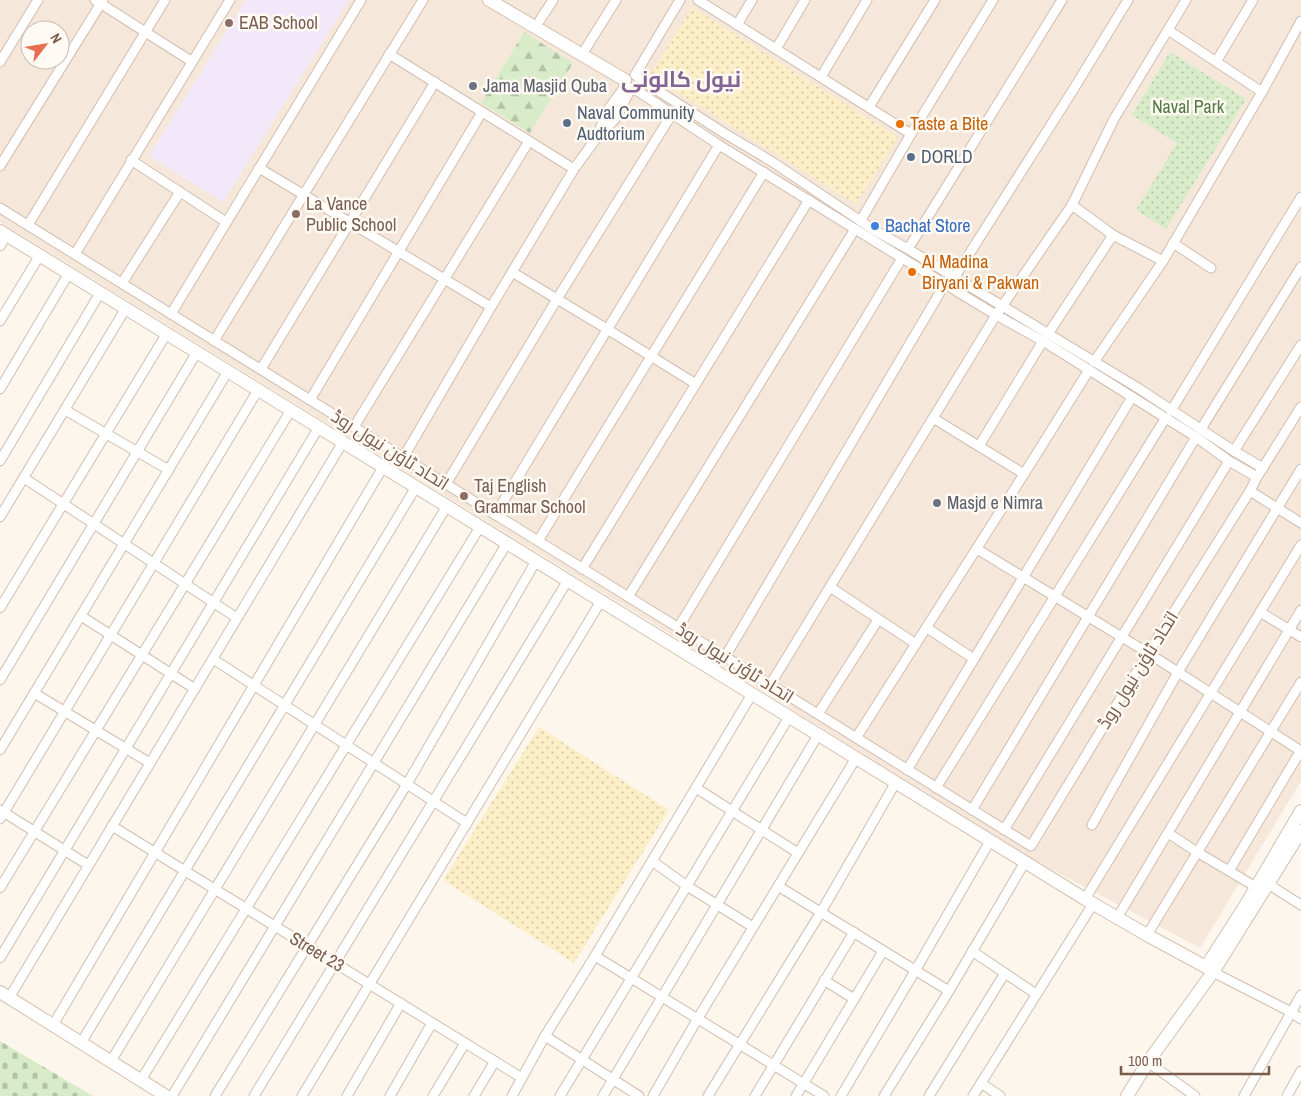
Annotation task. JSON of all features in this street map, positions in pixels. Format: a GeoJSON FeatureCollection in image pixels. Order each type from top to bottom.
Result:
{"type":"FeatureCollection","features":[{"type":"Feature","properties":{"kind":"street"},"geometry":{"type":"LineString","coordinates":[[0,62],[38,0]]}},
{"type":"Feature","properties":{"kind":"street"},"geometry":{"type":"LineString","coordinates":[[28,225],[165,0]]}},
{"type":"Feature","properties":{"kind":"street"},"geometry":{"type":"LineString","coordinates":[[75,254],[230,0]]}},
{"type":"Feature","properties":{"kind":"street"},"geometry":{"type":"LineString","coordinates":[[171,314],[361,0]]}},
{"type":"Feature","properties":{"kind":"street"},"geometry":{"type":"LineString","coordinates":[[214,340],[423,0]]}},
{"type":"Feature","properties":{"kind":"street"},"geometry":{"type":"LineString","coordinates":[[490,0],[771,161],[874,230],[1002,306],[1165,419],[1199,433],[1263,468]]}},
{"type":"Feature","properties":{"kind":"street"},"geometry":{"type":"LineString","coordinates":[[506,0],[586,48],[672,114],[718,144],[996,315],[1046,338]]}},
{"type":"Feature","properties":{"kind":"street"},"geometry":{"type":"LineString","coordinates":[[540,20],[553,0]]}},
{"type":"Feature","properties":{"kind":"street"},"geometry":{"type":"LineString","coordinates":[[586,48],[616,0]]}},
{"type":"Feature","properties":{"kind":"street"},"geometry":{"type":"LineString","coordinates":[[403,458],[574,169],[595,140],[608,110],[631,81],[680,0]]}},
{"type":"Feature","properties":{"kind":"street"},"geometry":{"type":"LineString","coordinates":[[698,0],[911,134]]}},
{"type":"Feature","properties":{"kind":"street"},"geometry":{"type":"LineString","coordinates":[[738,25],[752,0]]}},
{"type":"Feature","properties":{"kind":"street"},"geometry":{"type":"LineString","coordinates":[[776,49],[805,0]]}},
{"type":"Feature","properties":{"kind":"street"},"geometry":{"type":"LineString","coordinates":[[821,77],[868,0]]}},
{"type":"Feature","properties":{"kind":"street"},"geometry":{"type":"LineString","coordinates":[[869,107],[935,0]]}},
{"type":"Feature","properties":{"kind":"street"},"geometry":{"type":"LineString","coordinates":[[861,220],[993,0]]}},
{"type":"Feature","properties":{"kind":"street"},"geometry":{"type":"LineString","coordinates":[[908,249],[1062,0]]}},
{"type":"Feature","properties":{"kind":"street"},"geometry":{"type":"LineString","coordinates":[[954,278],[1128,0]]}},
{"type":"Feature","properties":{"kind":"street"},"geometry":{"type":"LineString","coordinates":[[770,685],[996,315],[1072,205],[1114,119],[1186,0]]}},
{"type":"Feature","properties":{"kind":"street"},"geometry":{"type":"LineString","coordinates":[[1216,62],[1252,0]]}},
{"type":"Feature","properties":{"kind":"street"},"geometry":{"type":"LineString","coordinates":[[0,166],[99,1],[191,62]]}},
{"type":"Feature","properties":{"kind":"street"},"geometry":{"type":"LineString","coordinates":[[856,738],[1091,366],[1163,261],[1262,92],[1301,21]]}},
{"type":"Feature","properties":{"kind":"street"},"geometry":{"type":"LineString","coordinates":[[1168,30],[1262,92]]}},
{"type":"Feature","properties":{"kind":"street"},"geometry":{"type":"LineString","coordinates":[[389,54],[574,169]]}},
{"type":"Feature","properties":{"kind":"street"},"geometry":{"type":"LineString","coordinates":[[261,369],[435,82]]}},
{"type":"Feature","properties":{"kind":"street"},"geometry":{"type":"LineString","coordinates":[[310,400],[482,112]]}},
{"type":"Feature","properties":{"kind":"street"},"geometry":{"type":"LineString","coordinates":[[446,484],[672,114]]}},
{"type":"Feature","properties":{"kind":"street"},"geometry":{"type":"LineString","coordinates":[[354,427],[529,141]]}},
{"type":"Feature","properties":{"kind":"street"},"geometry":{"type":"LineString","coordinates":[[496,515],[718,144]]}},
{"type":"Feature","properties":{"kind":"street"},"geometry":{"type":"LineString","coordinates":[[132,160],[226,222]]}},
{"type":"Feature","properties":{"kind":"street"},"geometry":{"type":"LineString","coordinates":[[259,168],[491,307]]}},
{"type":"Feature","properties":{"kind":"street"},"geometry":{"type":"LineString","coordinates":[[538,541],[764,172]]}},
{"type":"Feature","properties":{"kind":"street"},"geometry":{"type":"LineString","coordinates":[[122,283],[180,192]]}},
{"type":"Feature","properties":{"kind":"street"},"geometry":{"type":"LineString","coordinates":[[1171,411],[1301,197]]}},
{"type":"Feature","properties":{"kind":"street"},"geometry":{"type":"LineString","coordinates":[[582,569],[809,200]]}},
{"type":"Feature","properties":{"kind":"street"},"geometry":{"type":"LineString","coordinates":[[1072,205],[1113,235],[1163,261]]}},
{"type":"Feature","properties":{"kind":"street","name":"اتحاد ٹاؤن نیول روڈ"},"geometry":{"type":"LineString","coordinates":[[0,208],[1031,846],[1301,407]]}},
{"type":"Feature","properties":{"kind":"street"},"geometry":{"type":"LineString","coordinates":[[628,597],[855,229]]}},
{"type":"Feature","properties":{"kind":"street"},"geometry":{"type":"LineString","coordinates":[[0,246],[3,233],[1117,918],[1301,1019]]}},
{"type":"Feature","properties":{"kind":"street"},"geometry":{"type":"LineString","coordinates":[[978,446],[1113,235]]}},
{"type":"Feature","properties":{"kind":"street"},"geometry":{"type":"LineString","coordinates":[[1173,243],[1211,268]]}},
{"type":"Feature","properties":{"kind":"street"},"geometry":{"type":"LineString","coordinates":[[0,321],[40,255]]}},
{"type":"Feature","properties":{"kind":"street"},"geometry":{"type":"LineString","coordinates":[[678,628],[902,258]]}},
{"type":"Feature","properties":{"kind":"street"},"geometry":{"type":"LineString","coordinates":[[972,810],[1301,267]]}},
{"type":"Feature","properties":{"kind":"street"},"geometry":{"type":"LineString","coordinates":[[512,272],[696,384]]}},
{"type":"Feature","properties":{"kind":"street"},"geometry":{"type":"LineString","coordinates":[[0,389],[69,273]]}},
{"type":"Feature","properties":{"kind":"street"},"geometry":{"type":"LineString","coordinates":[[725,657],[946,284]]}},
{"type":"Feature","properties":{"kind":"street"},"geometry":{"type":"LineString","coordinates":[[0,460],[100,292]]}},
{"type":"Feature","properties":{"kind":"street"},"geometry":{"type":"LineString","coordinates":[[0,517],[126,308]]}},
{"type":"Feature","properties":{"kind":"street"},"geometry":{"type":"LineString","coordinates":[[0,608],[167,333]]}},
{"type":"Feature","properties":{"kind":"street"},"geometry":{"type":"LineString","coordinates":[[1234,451],[1301,345]]}},
{"type":"Feature","properties":{"kind":"street"},"geometry":{"type":"LineString","coordinates":[[0,680],[197,352]]}},
{"type":"Feature","properties":{"kind":"street"},"geometry":{"type":"LineString","coordinates":[[1091,366],[1138,388],[1199,433],[1229,460],[1257,477]]}},
{"type":"Feature","properties":{"kind":"street"},"geometry":{"type":"LineString","coordinates":[[0,750],[228,371]]}},
{"type":"Feature","properties":{"kind":"street"},"geometry":{"type":"LineString","coordinates":[[88,865],[1,814],[65,712],[258,390]]}},
{"type":"Feature","properties":{"kind":"street"},"geometry":{"type":"LineString","coordinates":[[907,770],[1132,397]]}},
{"type":"Feature","properties":{"kind":"street"},"geometry":{"type":"LineString","coordinates":[[64,410],[169,470]]}},
{"type":"Feature","properties":{"kind":"street"},"geometry":{"type":"LineString","coordinates":[[0,888],[291,410]]}},
{"type":"Feature","properties":{"kind":"street"},"geometry":{"type":"LineString","coordinates":[[933,418],[1024,474]]}},
{"type":"Feature","properties":{"kind":"street"},"geometry":{"type":"LineString","coordinates":[[936,788],[1165,419]]}},
{"type":"Feature","properties":{"kind":"street"},"geometry":{"type":"LineString","coordinates":[[0,958],[319,427]]}},
{"type":"Feature","properties":{"kind":"street"},"geometry":{"type":"LineString","coordinates":[[166,1096],[4,995],[112,826],[343,442]]}},
{"type":"Feature","properties":{"kind":"street"},"geometry":{"type":"LineString","coordinates":[[1004,830],[1229,460]]}},
{"type":"Feature","properties":{"kind":"street"},"geometry":{"type":"LineString","coordinates":[[53,1025],[383,467]]}},
{"type":"Feature","properties":{"kind":"street"},"geometry":{"type":"LineString","coordinates":[[1092,824],[1178,672],[1301,469]]}},
{"type":"Feature","properties":{"kind":"street"},"geometry":{"type":"LineString","coordinates":[[24,478],[237,618]]}},
{"type":"Feature","properties":{"kind":"street"},"geometry":{"type":"LineString","coordinates":[[81,1043],[416,487]]}},
{"type":"Feature","properties":{"kind":"street"},"geometry":{"type":"LineString","coordinates":[[1250,491],[1301,523]]}},
{"type":"Feature","properties":{"kind":"street"},"geometry":{"type":"LineString","coordinates":[[111,1061],[447,506]]}},
{"type":"Feature","properties":{"kind":"street"},"geometry":{"type":"LineString","coordinates":[[141,1080],[480,526]]}},
{"type":"Feature","properties":{"kind":"street"},"geometry":{"type":"LineString","coordinates":[[172,1096],[508,543]]}},
{"type":"Feature","properties":{"kind":"street"},"geometry":{"type":"LineString","coordinates":[[973,1096],[1036,994],[1211,693],[1301,545]]}},
{"type":"Feature","properties":{"kind":"street"},"geometry":{"type":"LineString","coordinates":[[977,549],[1148,653],[1301,751],[1229,871]]}},
{"type":"Feature","properties":{"kind":"street"},"geometry":{"type":"LineString","coordinates":[[215,1096],[407,784],[536,561]]}},
{"type":"Feature","properties":{"kind":"street"},"geometry":{"type":"LineString","coordinates":[[254,1096],[568,580]]}},
{"type":"Feature","properties":{"kind":"street"},"geometry":{"type":"LineString","coordinates":[[830,587],[916,644]]}},
{"type":"Feature","properties":{"kind":"street"},"geometry":{"type":"LineString","coordinates":[[302,1096],[601,601]]}},
{"type":"Feature","properties":{"kind":"street"},"geometry":{"type":"LineString","coordinates":[[1117,918],[1301,610]]}},
{"type":"Feature","properties":{"kind":"street"},"geometry":{"type":"LineString","coordinates":[[1260,612],[1301,637]]}},
{"type":"Feature","properties":{"kind":"street"},"geometry":{"type":"LineString","coordinates":[[81,616],[195,689]]}},
{"type":"Feature","properties":{"kind":"street"},"geometry":{"type":"LineString","coordinates":[[818,714],[878,620]]}},
{"type":"Feature","properties":{"kind":"street"},"geometry":{"type":"LineString","coordinates":[[926,628],[974,659]]}},
{"type":"Feature","properties":{"kind":"street"},"geometry":{"type":"LineString","coordinates":[[213,659],[467,823]]}},
{"type":"Feature","properties":{"kind":"street"},"geometry":{"type":"LineString","coordinates":[[1147,935],[1301,682]]}},
{"type":"Feature","properties":{"kind":"street"},"geometry":{"type":"LineString","coordinates":[[34,693],[150,763]]}},
{"type":"Feature","properties":{"kind":"street"},"geometry":{"type":"LineString","coordinates":[[512,1096],[545,1036],[752,694]]}},
{"type":"Feature","properties":{"kind":"street"},"geometry":{"type":"LineString","coordinates":[[560,1096],[789,717]]}},
{"type":"Feature","properties":{"kind":"street"},"geometry":{"type":"LineString","coordinates":[[603,1096],[818,735]]}},
{"type":"Feature","properties":{"kind":"street"},"geometry":{"type":"LineString","coordinates":[[652,1096],[856,758]]}},
{"type":"Feature","properties":{"kind":"street"},"geometry":{"type":"LineString","coordinates":[[708,1096],[821,912],[896,782]]}},
{"type":"Feature","properties":{"kind":"street"},"geometry":{"type":"LineString","coordinates":[[696,788],[798,852]]}},
{"type":"Feature","properties":{"kind":"street"},"geometry":{"type":"LineString","coordinates":[[1127,1096],[1148,1062],[1202,988],[1210,970],[1262,883],[1301,811]]}},
{"type":"Feature","properties":{"kind":"street","name":"Street 23"},"geometry":{"type":"LineString","coordinates":[[112,826],[522,1078]]}},
{"type":"Feature","properties":{"kind":"street"},"geometry":{"type":"LineString","coordinates":[[1262,883],[1301,831]]}},
{"type":"Feature","properties":{"kind":"street"},"geometry":{"type":"LineString","coordinates":[[1168,833],[1229,871],[1262,883],[1301,905]]}},
{"type":"Feature","properties":{"kind":"street"},"geometry":{"type":"LineString","coordinates":[[841,1096],[990,841]]}},
{"type":"Feature","properties":{"kind":"street"},"geometry":{"type":"LineString","coordinates":[[652,861],[687,886],[753,927]]}},
{"type":"Feature","properties":{"kind":"street"},"geometry":{"type":"LineString","coordinates":[[884,1096],[1025,862]]}},
{"type":"Feature","properties":{"kind":"street"},"geometry":{"type":"LineString","coordinates":[[778,886],[949,991]]}},
{"type":"Feature","properties":{"kind":"street"},"geometry":{"type":"LineString","coordinates":[[755,1096],[854,932]]}},
{"type":"Feature","properties":{"kind":"street"},"geometry":{"type":"LineString","coordinates":[[796,1096],[883,951]]}},
{"type":"Feature","properties":{"kind":"street"},"geometry":{"type":"LineString","coordinates":[[972,951],[1036,994]]}},
{"type":"Feature","properties":{"kind":"street"},"geometry":{"type":"LineString","coordinates":[[595,956],[824,1096]]}},
{"type":"Feature","properties":{"kind":"street"},"geometry":{"type":"LineString","coordinates":[[929,1096],[1005,973]]}},
{"type":"Feature","properties":{"kind":"street"},"geometry":{"type":"LineString","coordinates":[[824,980],[854,999]]}},
{"type":"Feature","properties":{"kind":"street"},"geometry":{"type":"LineString","coordinates":[[1244,1096],[1301,995]]}},
{"type":"Feature","properties":{"kind":"street"},"geometry":{"type":"LineString","coordinates":[[347,1096],[401,1004]]}},
{"type":"Feature","properties":{"kind":"street"},"geometry":{"type":"LineString","coordinates":[[390,1096],[432,1023]]}},
{"type":"Feature","properties":{"kind":"street"},"geometry":{"type":"LineString","coordinates":[[545,1036],[639,1096]]}},
{"type":"Feature","properties":{"kind":"street"},"geometry":{"type":"LineString","coordinates":[[433,1096],[465,1043]]}},
{"type":"Feature","properties":{"kind":"street"},"geometry":{"type":"LineString","coordinates":[[474,1096],[495,1061]]}},
{"type":"Feature","properties":{"kind":"street"},"geometry":{"type":"LineString","coordinates":[[1148,1062],[1195,1096]]}},
{"type":"Feature","properties":{"kind":"street"},"geometry":{"type":"LineString","coordinates":[[1287,1096],[1301,1071]]}},
{"type":"Feature","properties":{"kind":"street"},"geometry":{"type":"LineString","coordinates":[[981,1083],[1000,1096]]}},
{"type":"Feature","properties":{"kind":"shaded area","name":"نیول کالونی"},"geometry":{"type":"Polygon","coordinates":[[[0,0],[1301,0],[1301,781],[1200,948],[1032,859],[0,222],[0,0]]]}},
{"type":"Feature","properties":{"kind":"shaded area"},"geometry":{"type":"Polygon","coordinates":[[[246,0],[349,0],[223,202],[149,156],[246,0]]]}},
{"type":"Feature","properties":{"kind":"green space"},"geometry":{"type":"Polygon","coordinates":[[[524,32],[573,63],[530,133],[481,103],[524,32]]]}},
{"type":"Feature","properties":{"kind":"green space","name":"Naval Park"},"geometry":{"type":"Polygon","coordinates":[[[1170,52],[1246,99],[1166,229],[1136,210],[1177,143],[1132,115],[1170,52]]]}},
{"type":"Feature","properties":{"kind":"green space"},"geometry":{"type":"Polygon","coordinates":[[[0,1041],[10,1047],[93,1096],[0,1096],[0,1041]]]}},
{"type":"Feature","properties":{"kind":"sand"},"geometry":{"type":"Polygon","coordinates":[[[692,7],[898,137],[856,204],[650,75],[692,7]]]}},
{"type":"Feature","properties":{"kind":"sand"},"geometry":{"type":"Polygon","coordinates":[[[539,727],[669,810],[574,963],[443,880],[539,727]]]}},
{"type":"Feature","properties":{"kind":"place","name":"EAB School"},"geometry":{"type":"Point","coordinates":[229,23]}},
{"type":"Feature","properties":{"kind":"place","name":"Jama Masjid Quba"},"geometry":{"type":"Point","coordinates":[473,86]}},
{"type":"Feature","properties":{"kind":"place","name":"Naval Community Audtorium"},"geometry":{"type":"Point","coordinates":[567,123]}},
{"type":"Feature","properties":{"kind":"place","name":"Taste a Bite"},"geometry":{"type":"Point","coordinates":[900,124]}},
{"type":"Feature","properties":{"kind":"place","name":"DORLD"},"geometry":{"type":"Point","coordinates":[911,157]}},
{"type":"Feature","properties":{"kind":"place","name":"La Vance Public School"},"geometry":{"type":"Point","coordinates":[296,214]}},
{"type":"Feature","properties":{"kind":"place","name":"Bachat Store"},"geometry":{"type":"Point","coordinates":[875,226]}},
{"type":"Feature","properties":{"kind":"place","name":"Al Madina Biryani & Pakwan"},"geometry":{"type":"Point","coordinates":[912,272]}},
{"type":"Feature","properties":{"kind":"place","name":"Taj English Grammar School"},"geometry":{"type":"Point","coordinates":[464,496]}},
{"type":"Feature","properties":{"kind":"place","name":"Masjd e Nimra"},"geometry":{"type":"Point","coordinates":[937,503]}},
{"type":"Feature","properties":{"kind":"district","name":"نیول کالونی"},"geometry":{"type":"Point","coordinates":[681,79]}}]}
